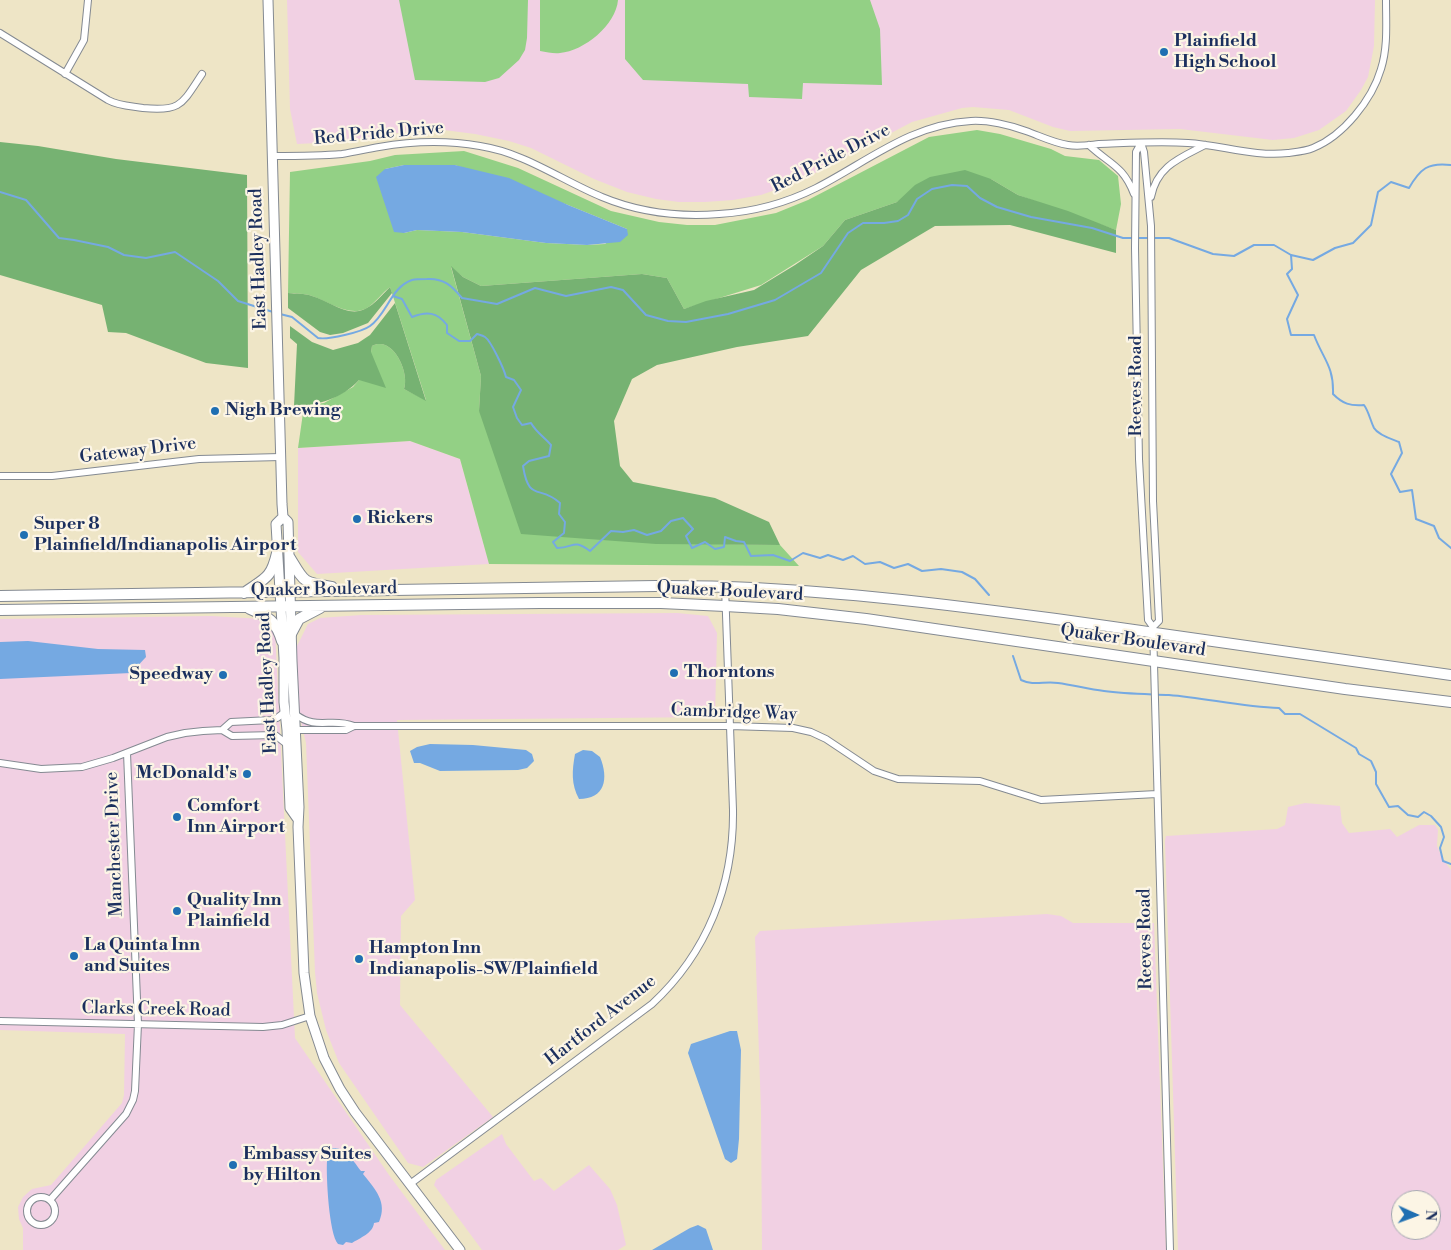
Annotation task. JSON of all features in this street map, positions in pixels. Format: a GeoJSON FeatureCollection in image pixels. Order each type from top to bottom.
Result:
{"type":"FeatureCollection","features":[{"type":"Feature","properties":{"kind":"main road"},"geometry":{"type":"LineString","coordinates":[[244,593],[268,576],[274,568],[278,552]]}},
{"type":"Feature","properties":{"kind":"main road"},"geometry":{"type":"LineString","coordinates":[[290,558],[300,576],[309,583],[355,591]]}},
{"type":"Feature","properties":{"kind":"main road","name":"Quaker Boulevard"},"geometry":{"type":"LineString","coordinates":[[0,596],[725,587],[786,589],[892,598],[1153,630],[1451,675]]}},
{"type":"Feature","properties":{"kind":"main road","name":"Quaker Boulevard"},"geometry":{"type":"LineString","coordinates":[[0,610],[593,603],[725,606],[866,619],[1345,689],[1451,702]]}},
{"type":"Feature","properties":{"kind":"main road"},"geometry":{"type":"LineString","coordinates":[[291,634],[299,618],[325,606]]}},
{"type":"Feature","properties":{"kind":"main road"},"geometry":{"type":"LineString","coordinates":[[244,607],[260,613],[273,622],[278,627],[282,641]]}},
{"type":"Feature","properties":{"kind":"street"},"geometry":{"type":"LineString","coordinates":[[65,74],[84,40],[88,0]]}},
{"type":"Feature","properties":{"kind":"street","name":"East Hadley Road"},"geometry":{"type":"LineString","coordinates":[[268,0],[283,517],[288,522],[290,558],[290,592],[285,607],[282,641],[299,807],[297,818],[304,973],[310,1016],[324,1058],[347,1101],[460,1250]]}},
{"type":"Feature","properties":{"kind":"street"},"geometry":{"type":"LineString","coordinates":[[1141,143],[1189,143],[1260,153],[1287,153],[1313,148],[1339,132],[1356,114],[1373,91],[1382,69],[1385,51],[1386,0]]}},
{"type":"Feature","properties":{"kind":"street"},"geometry":{"type":"LineString","coordinates":[[0,33],[113,103],[124,106],[172,108],[182,101],[202,74]]}},
{"type":"Feature","properties":{"kind":"street","name":"Red Pride Drive"},"geometry":{"type":"LineString","coordinates":[[273,156],[345,154],[398,144],[434,141],[482,146],[506,152],[532,162],[604,198],[628,206],[689,216],[723,214],[770,206],[785,201],[817,187],[885,147],[935,126],[951,122],[975,120],[1024,130],[1068,145],[1141,143]]}},
{"type":"Feature","properties":{"kind":"street","name":"Reeves Road"},"geometry":{"type":"LineString","coordinates":[[1141,143],[1136,152],[1135,196],[1141,493],[1148,620],[1153,630],[1170,1250]]}},
{"type":"Feature","properties":{"kind":"street","name":"Reeves Road"},"geometry":{"type":"LineString","coordinates":[[1141,143],[1144,152],[1151,226],[1153,501],[1159,621],[1153,630]]}},
{"type":"Feature","properties":{"kind":"street"},"geometry":{"type":"LineString","coordinates":[[1089,145],[1121,170],[1130,183],[1135,196]]}},
{"type":"Feature","properties":{"kind":"street"},"geometry":{"type":"LineString","coordinates":[[1149,206],[1153,187],[1164,170],[1182,156],[1206,145]]}},
{"type":"Feature","properties":{"kind":"street","name":"Gateway Drive"},"geometry":{"type":"LineString","coordinates":[[0,476],[52,476],[199,458],[281,457]]}},
{"type":"Feature","properties":{"kind":"street","name":"East Hadley Road"},"geometry":{"type":"LineString","coordinates":[[283,517],[276,524],[279,592],[285,607],[291,634],[290,713]]}},
{"type":"Feature","properties":{"kind":"street","name":"Hartford Avenue"},"geometry":{"type":"LineString","coordinates":[[410,1184],[652,1004],[671,984],[697,951],[716,913],[731,856],[733,814],[725,587]]}},
{"type":"Feature","properties":{"kind":"street"},"geometry":{"type":"LineString","coordinates":[[222,730],[231,722],[271,720],[290,713]]}},
{"type":"Feature","properties":{"kind":"street","name":"Cambridge Way"},"geometry":{"type":"LineString","coordinates":[[290,713],[308,723],[346,723],[354,726],[784,727],[811,732],[826,739],[874,771],[898,779],[980,781],[995,784],[1041,800],[1157,794]]}},
{"type":"Feature","properties":{"kind":"street","name":"Cambridge Way"},"geometry":{"type":"LineString","coordinates":[[292,730],[346,730],[354,726]]}},
{"type":"Feature","properties":{"kind":"street"},"geometry":{"type":"LineString","coordinates":[[0,763],[31,768],[68,768],[98,763],[152,742],[185,732],[222,730],[232,736],[275,735],[288,745]]}},
{"type":"Feature","properties":{"kind":"street","name":"East Hadley Road"},"geometry":{"type":"LineString","coordinates":[[292,730],[288,745],[290,808],[297,818]]}},
{"type":"Feature","properties":{"kind":"street","name":"Manchester Drive"},"geometry":{"type":"LineString","coordinates":[[50,1200],[130,1107],[136,1084],[138,1024],[127,753]]}},
{"type":"Feature","properties":{"kind":"street","name":"Clarks Creek Road"},"geometry":{"type":"LineString","coordinates":[[0,1021],[263,1027],[282,1025],[310,1016]]}},
{"type":"Feature","properties":{"kind":"street"},"geometry":{"type":"LineString","coordinates":[[39,1196],[50,1200],[55,1210],[52,1221],[45,1225],[32,1223],[27,1214],[28,1203],[39,1196]]}},
{"type":"Feature","properties":{"kind":"shaded area"},"geometry":{"type":"Polygon","coordinates":[[[287,0],[1375,0],[1374,46],[1368,77],[1361,90],[1346,111],[1319,130],[1294,138],[1273,140],[1180,129],[1070,131],[1053,127],[1009,110],[962,108],[912,122],[798,182],[761,195],[733,200],[679,202],[627,192],[594,179],[531,148],[475,134],[444,130],[418,130],[339,142],[297,144],[290,109],[287,0]]]}},
{"type":"Feature","properties":{"kind":"shaded area"},"geometry":{"type":"Polygon","coordinates":[[[410,441],[460,459],[489,564],[317,574],[298,552],[298,448],[410,441]]]}},
{"type":"Feature","properties":{"kind":"shaded area"},"geometry":{"type":"Polygon","coordinates":[[[677,613],[708,616],[717,633],[715,717],[397,720],[415,900],[401,916],[400,1005],[493,1117],[423,1167],[408,1163],[339,1063],[326,1030],[317,993],[306,743],[298,709],[296,648],[308,624],[320,618],[361,615],[677,613]]]}},
{"type":"Feature","properties":{"kind":"shaded area"},"geometry":{"type":"Polygon","coordinates":[[[211,616],[263,619],[275,630],[295,1038],[389,1175],[445,1250],[23,1250],[23,1228],[19,1219],[18,1207],[23,1197],[32,1189],[51,1185],[122,1103],[124,1095],[125,1034],[0,1030],[0,619],[211,616]]]}},
{"type":"Feature","properties":{"kind":"shaded area"},"geometry":{"type":"Polygon","coordinates":[[[1305,803],[1340,806],[1342,823],[1349,833],[1390,829],[1397,837],[1419,825],[1435,825],[1438,830],[1437,846],[1442,858],[1451,870],[1451,1250],[1178,1250],[1166,836],[1277,829],[1285,825],[1288,807],[1305,803]]]}},
{"type":"Feature","properties":{"kind":"shaded area"},"geometry":{"type":"Polygon","coordinates":[[[1047,914],[1061,916],[1073,923],[1154,923],[1166,1250],[762,1250],[761,1112],[755,937],[760,931],[1047,914]]]}},
{"type":"Feature","properties":{"kind":"shaded area"},"geometry":{"type":"Polygon","coordinates":[[[502,1134],[506,1144],[534,1181],[541,1178],[554,1191],[589,1165],[610,1189],[617,1205],[626,1245],[618,1250],[482,1250],[434,1185],[436,1180],[502,1134]]]}},
{"type":"Feature","properties":{"kind":"green space"},"geometry":{"type":"Polygon","coordinates":[[[399,0],[528,0],[525,50],[519,60],[499,78],[485,82],[415,80],[399,0]]]}},
{"type":"Feature","properties":{"kind":"green space"},"geometry":{"type":"Polygon","coordinates":[[[540,0],[618,0],[611,19],[597,35],[579,47],[555,53],[540,51],[540,0]]]}},
{"type":"Feature","properties":{"kind":"green space"},"geometry":{"type":"Polygon","coordinates":[[[625,0],[870,0],[880,29],[882,85],[803,83],[802,99],[749,97],[748,84],[643,80],[625,59],[625,0]]]}},
{"type":"Feature","properties":{"kind":"green space"},"geometry":{"type":"Polygon","coordinates":[[[977,130],[1000,134],[1051,149],[1065,156],[1099,160],[1118,176],[1121,204],[1116,230],[1018,195],[991,179],[897,202],[845,220],[823,246],[761,285],[684,309],[667,278],[642,274],[481,286],[463,277],[451,267],[481,376],[479,411],[716,544],[780,545],[799,566],[489,564],[460,459],[410,441],[298,448],[304,406],[324,403],[353,387],[359,380],[372,346],[380,344],[387,346],[393,351],[402,365],[405,382],[404,389],[426,400],[390,287],[367,308],[360,311],[339,308],[309,295],[288,293],[290,172],[370,161],[395,155],[464,151],[518,168],[611,211],[659,222],[715,225],[776,213],[808,200],[929,137],[977,130]],[[404,165],[385,169],[404,233],[417,230],[462,232],[546,243],[587,245],[605,244],[627,229],[568,205],[455,165],[404,165]]]}},
{"type":"Feature","properties":{"kind":"green space"},"geometry":{"type":"Polygon","coordinates":[[[0,142],[247,175],[248,368],[206,363],[126,333],[108,332],[102,305],[0,275],[0,142]]]}},
{"type":"Feature","properties":{"kind":"green space"},"geometry":{"type":"Polygon","coordinates":[[[965,170],[991,179],[1018,195],[1068,211],[1116,230],[1116,253],[1010,225],[935,226],[861,270],[808,336],[737,347],[657,365],[632,379],[614,421],[620,466],[633,482],[715,498],[769,522],[780,545],[656,544],[521,534],[479,411],[481,376],[451,266],[463,277],[481,286],[642,274],[667,278],[684,309],[706,301],[754,290],[823,246],[845,220],[897,202],[915,185],[930,177],[965,170]]]}},
{"type":"Feature","properties":{"kind":"green space"},"geometry":{"type":"Polygon","coordinates":[[[390,287],[392,293],[368,323],[343,333],[330,335],[320,332],[288,308],[288,293],[309,295],[341,309],[359,311],[372,305],[390,287]]]}},
{"type":"Feature","properties":{"kind":"green space"},"geometry":{"type":"Polygon","coordinates":[[[395,303],[426,401],[404,389],[404,374],[398,357],[387,346],[380,344],[372,346],[371,352],[386,388],[359,380],[345,392],[329,400],[303,406],[294,406],[297,344],[290,338],[290,326],[312,342],[333,350],[358,343],[370,335],[395,303]]]}},
{"type":"Feature","properties":{"kind":"water"},"geometry":{"type":"Polygon","coordinates":[[[404,165],[455,165],[509,178],[627,229],[628,235],[620,242],[587,245],[546,243],[462,232],[417,230],[404,233],[394,232],[376,177],[385,169],[404,165]]]}},
{"type":"Feature","properties":{"kind":"water"},"geometry":{"type":"Polygon","coordinates":[[[28,641],[98,649],[145,650],[146,657],[131,673],[0,679],[0,642],[28,641]]]}},
{"type":"Feature","properties":{"kind":"water"},"geometry":{"type":"Polygon","coordinates":[[[430,744],[473,745],[526,750],[532,754],[534,761],[527,768],[518,770],[440,771],[420,763],[414,763],[410,751],[430,744]]]}},
{"type":"Feature","properties":{"kind":"water"},"geometry":{"type":"Polygon","coordinates":[[[583,750],[592,751],[600,757],[603,765],[604,780],[603,786],[595,796],[579,799],[573,783],[573,766],[575,754],[583,750]]]}},
{"type":"Feature","properties":{"kind":"water"},"geometry":{"type":"Polygon","coordinates":[[[730,1031],[737,1031],[741,1050],[739,1139],[737,1159],[731,1163],[725,1159],[688,1053],[691,1044],[730,1031]]]}},
{"type":"Feature","properties":{"kind":"water"},"geometry":{"type":"Polygon","coordinates":[[[329,1149],[342,1150],[361,1171],[365,1171],[363,1174],[379,1196],[382,1208],[379,1222],[374,1223],[369,1232],[352,1243],[346,1242],[343,1245],[338,1244],[335,1238],[329,1204],[327,1160],[329,1149]]]}},
{"type":"Feature","properties":{"kind":"water"},"geometry":{"type":"Polygon","coordinates":[[[698,1225],[706,1229],[713,1250],[652,1250],[690,1228],[698,1225]]]}},
{"type":"Feature","properties":{"kind":"waterway"},"geometry":{"type":"LineString","coordinates":[[1153,238],[1169,238],[1213,254],[1234,256],[1254,245],[1274,245],[1291,255],[1313,260],[1335,248],[1353,243],[1371,225],[1378,192],[1391,182],[1409,188],[1425,168],[1443,164],[1451,165]]}},
{"type":"Feature","properties":{"kind":"waterway"},"geometry":{"type":"LineString","coordinates":[[280,314],[292,317],[318,338],[345,335],[370,326],[381,315],[399,288],[405,283],[417,279],[443,281],[462,298],[497,304],[535,288],[566,296],[611,287],[623,290],[646,315],[668,321],[686,322],[728,314],[775,300],[821,273],[848,233],[863,223],[898,221],[908,215],[917,199],[932,189],[952,185],[967,186],[980,198],[997,207],[1031,217],[1092,228],[1123,238],[1149,238]]}},
{"type":"Feature","properties":{"kind":"waterway"},"geometry":{"type":"LineString","coordinates":[[0,192],[26,200],[59,238],[108,247],[124,255],[146,258],[175,252],[218,281],[238,301],[273,312]]}},
{"type":"Feature","properties":{"kind":"waterway"},"geometry":{"type":"LineString","coordinates":[[1291,255],[1292,269],[1287,274],[1298,295],[1287,319],[1291,335],[1314,335],[1330,369],[1333,394],[1347,404],[1364,405],[1378,433],[1399,442],[1402,453],[1391,474],[1400,492],[1412,490],[1416,519],[1434,526],[1439,538],[1451,548]]}},
{"type":"Feature","properties":{"kind":"waterway"},"geometry":{"type":"LineString","coordinates":[[393,296],[402,299],[412,317],[427,313],[439,317],[447,325],[447,333],[459,341],[470,341],[477,334],[485,337],[494,349],[506,377],[514,380],[521,390],[513,407],[517,418],[522,425],[531,423],[551,445],[549,456],[529,461],[523,466],[528,485],[536,491],[553,497],[560,503],[559,514],[565,522],[564,533],[553,542],[557,548],[576,544],[590,551],[611,531],[623,532],[634,530],[647,535],[661,531],[671,521],[683,518],[693,529],[686,536],[692,548],[705,542],[715,549],[724,547],[725,537],[744,542],[751,556],[773,555],[790,561],[803,553],[820,558],[828,555],[843,560],[853,556],[865,564],[880,562],[894,568],[908,564],[922,571],[941,569],[962,572],[975,579],[989,595]]}},
{"type":"Feature","properties":{"kind":"waterway"},"geometry":{"type":"LineString","coordinates":[[1013,656],[1021,680],[1030,683],[1064,684],[1112,692],[1183,696],[1279,708],[1285,714],[1300,714],[1356,748],[1359,754],[1371,761],[1376,772],[1376,784],[1389,807],[1398,806],[1408,815],[1418,817],[1424,812],[1431,816],[1441,827],[1444,837],[1440,848],[1443,861],[1451,864]]}},
{"type":"Feature","properties":{"kind":"place","name":"Plainfield High School"},"geometry":{"type":"Point","coordinates":[1164,52]}},
{"type":"Feature","properties":{"kind":"place","name":"Nigh Brewing"},"geometry":{"type":"Point","coordinates":[215,411]}},
{"type":"Feature","properties":{"kind":"place","name":"Rickers"},"geometry":{"type":"Point","coordinates":[357,519]}},
{"type":"Feature","properties":{"kind":"place","name":"Super 8 Plainfield/Indianapolis Airport"},"geometry":{"type":"Point","coordinates":[24,535]}},
{"type":"Feature","properties":{"kind":"place","name":"Thorntons"},"geometry":{"type":"Point","coordinates":[674,673]}},
{"type":"Feature","properties":{"kind":"place","name":"Speedway"},"geometry":{"type":"Point","coordinates":[223,675]}},
{"type":"Feature","properties":{"kind":"place","name":"McDonald's"},"geometry":{"type":"Point","coordinates":[247,774]}},
{"type":"Feature","properties":{"kind":"place","name":"Comfort Inn Airport"},"geometry":{"type":"Point","coordinates":[177,817]}},
{"type":"Feature","properties":{"kind":"place","name":"Quality Inn Plainfield"},"geometry":{"type":"Point","coordinates":[177,911]}},
{"type":"Feature","properties":{"kind":"place","name":"La Quinta Inn and Suites"},"geometry":{"type":"Point","coordinates":[74,956]}},
{"type":"Feature","properties":{"kind":"place","name":"Hampton Inn Indianapolis-SW/Plainfield"},"geometry":{"type":"Point","coordinates":[359,959]}},
{"type":"Feature","properties":{"kind":"place","name":"Embassy Suites by Hilton"},"geometry":{"type":"Point","coordinates":[233,1165]}}]}
